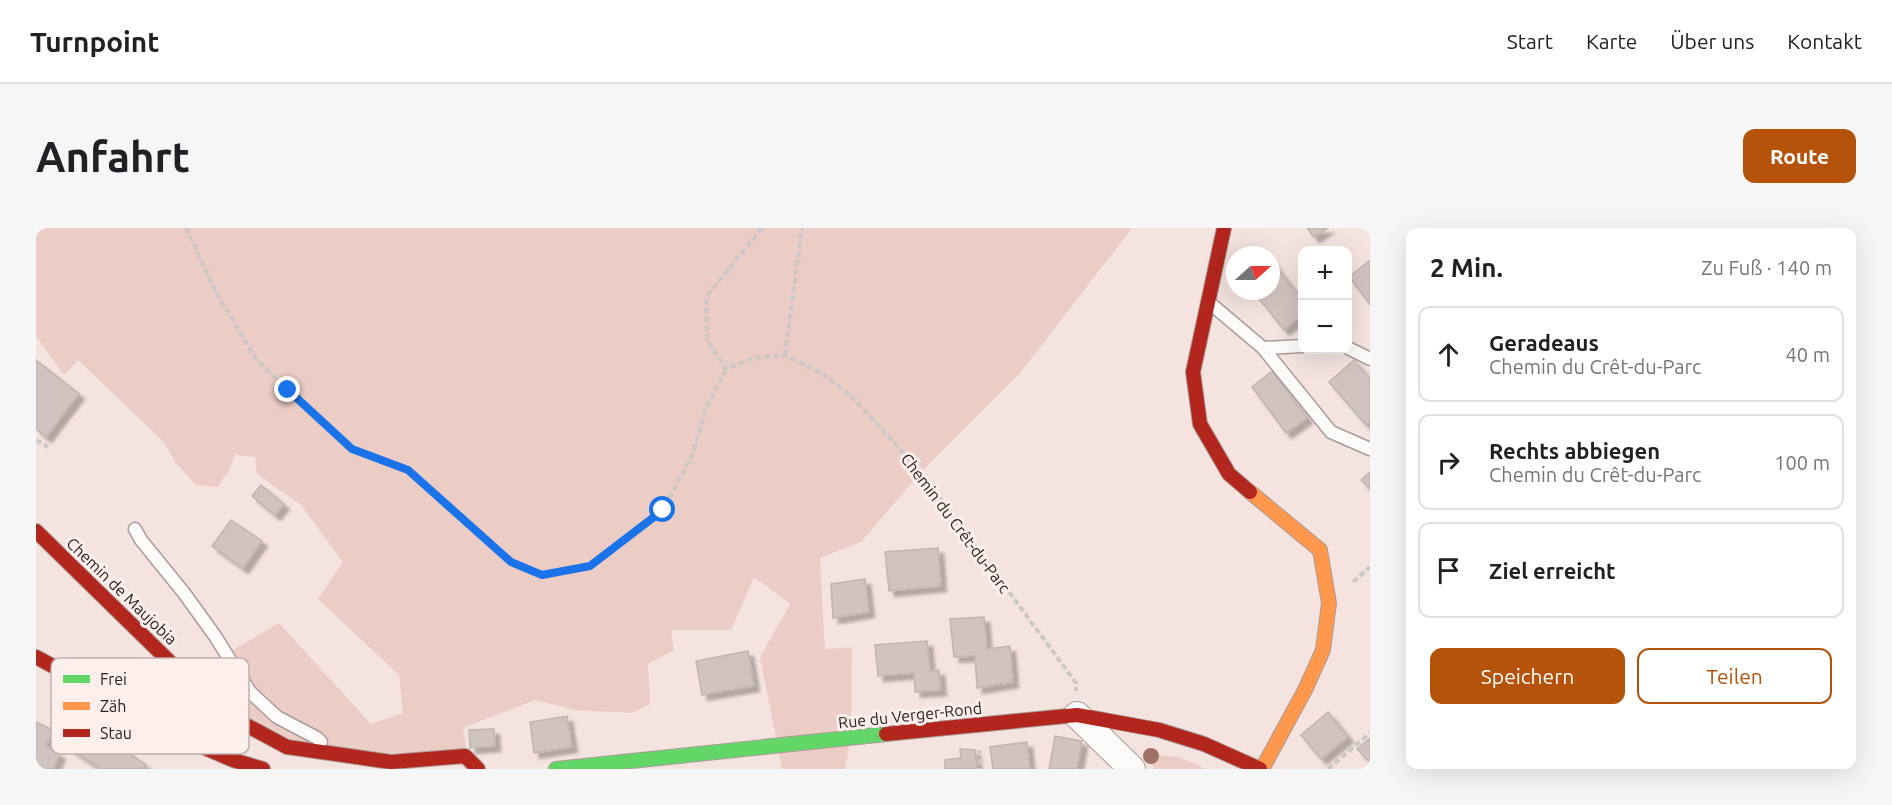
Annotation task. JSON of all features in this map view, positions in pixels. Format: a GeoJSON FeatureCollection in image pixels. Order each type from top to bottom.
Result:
{"type":"FeatureCollection","features":[{"type":"Feature","properties":{"kind":"street"},"geometry":{"type":"LineString","coordinates":[[1224,228],[1193,372],[1200,424],[1229,474],[1320,550],[1329,603],[1323,650],[1305,690],[1261,769]]}},
{"type":"Feature","properties":{"kind":"street","name":"Chemin de Maujobia"},"geometry":{"type":"LineString","coordinates":[[36,531],[166,658]]}},
{"type":"Feature","properties":{"kind":"street"},"geometry":{"type":"LineString","coordinates":[[36,657],[51,665]]}},
{"type":"Feature","properties":{"kind":"street"},"geometry":{"type":"LineString","coordinates":[[1077,716],[1131,769]]}},
{"type":"Feature","properties":{"kind":"street","name":"Rue du Verger-Rond"},"geometry":{"type":"LineString","coordinates":[[556,769],[861,736],[1077,716],[1159,730],[1204,744],[1261,769]]}},
{"type":"Feature","properties":{"kind":"street","name":"Chemin de Maujobia"},"geometry":{"type":"LineString","coordinates":[[249,727],[287,747],[391,762],[465,756],[478,769]]}},
{"type":"Feature","properties":{"kind":"street"},"geometry":{"type":"LineString","coordinates":[[215,754],[239,764],[263,769]]}},
{"type":"Feature","properties":{"kind":"lane"},"geometry":{"type":"LineString","coordinates":[[1208,302],[1263,348],[1331,432],[1370,449]]}},
{"type":"Feature","properties":{"kind":"lane"},"geometry":{"type":"LineString","coordinates":[[1263,348],[1298,346]]}},
{"type":"Feature","properties":{"kind":"lane"},"geometry":{"type":"LineString","coordinates":[[1352,350],[1370,359]]}},
{"type":"Feature","properties":{"kind":"lane"},"geometry":{"type":"LineString","coordinates":[[135,530],[184,592],[229,658]]}},
{"type":"Feature","properties":{"kind":"lane"},"geometry":{"type":"LineString","coordinates":[[249,690],[276,717],[317,738],[332,753]]}},
{"type":"Feature","properties":{"kind":"path"},"geometry":{"type":"LineString","coordinates":[[186,228],[216,292],[256,359],[352,449],[408,470],[511,562],[542,575],[590,566],[663,510],[692,456],[705,411],[726,369],[754,358],[785,355],[802,228]]}},
{"type":"Feature","properties":{"kind":"path"},"geometry":{"type":"LineString","coordinates":[[726,369],[706,340],[706,297],[762,228]]}},
{"type":"Feature","properties":{"kind":"path","name":"Chemin du Crêt-du-Parc"},"geometry":{"type":"LineString","coordinates":[[785,355],[825,375],[854,399],[921,472],[1076,683],[1077,716]]}},
{"type":"Feature","properties":{"kind":"path"},"geometry":{"type":"LineString","coordinates":[[36,440],[48,447]]}},
{"type":"Feature","properties":{"kind":"path"},"geometry":{"type":"LineString","coordinates":[[1328,769],[1370,733]]}},
{"type":"Feature","properties":{"kind":"shaded area"},"geometry":{"type":"Polygon","coordinates":[[[36,228],[1132,228],[1021,372],[921,472],[861,542],[820,558],[825,649],[852,647],[851,737],[845,769],[782,769],[760,657],[790,604],[754,577],[731,630],[671,630],[674,650],[648,664],[650,704],[632,713],[575,710],[535,700],[463,728],[467,754],[282,752],[249,723],[249,658],[219,658],[279,623],[371,724],[403,713],[399,675],[318,599],[343,562],[301,505],[257,474],[255,457],[235,455],[228,473],[218,487],[196,485],[176,463],[163,441],[78,360],[64,375],[36,336],[36,228]]]}},
{"type":"Feature","properties":{"kind":"shaded area"},"geometry":{"type":"Polygon","coordinates":[[[1143,754],[1179,757],[1206,769],[1155,769],[1143,754]]]}},
{"type":"Feature","properties":{"kind":"building"},"geometry":{"type":"Polygon","coordinates":[[[1307,228],[1328,228],[1314,237],[1307,228]]]}},
{"type":"Feature","properties":{"kind":"building"},"geometry":{"type":"Polygon","coordinates":[[[1370,260],[1370,304],[1352,281],[1352,275],[1370,260]]]}},
{"type":"Feature","properties":{"kind":"building"},"geometry":{"type":"Polygon","coordinates":[[[1280,272],[1298,295],[1298,318],[1284,330],[1260,300],[1280,300],[1280,272]]]}},
{"type":"Feature","properties":{"kind":"building"},"geometry":{"type":"Polygon","coordinates":[[[36,360],[79,394],[46,437],[36,429],[36,360]]]}},
{"type":"Feature","properties":{"kind":"building"},"geometry":{"type":"Polygon","coordinates":[[[1354,360],[1370,379],[1370,422],[1366,425],[1329,382],[1354,360]]]}},
{"type":"Feature","properties":{"kind":"building"},"geometry":{"type":"Polygon","coordinates":[[[1272,371],[1307,418],[1286,433],[1252,387],[1272,371]]]}},
{"type":"Feature","properties":{"kind":"building"},"geometry":{"type":"Polygon","coordinates":[[[1370,472],[1370,489],[1361,480],[1370,472]]]}},
{"type":"Feature","properties":{"kind":"building"},"geometry":{"type":"Polygon","coordinates":[[[261,485],[284,504],[275,515],[252,496],[261,485]]]}},
{"type":"Feature","properties":{"kind":"building"},"geometry":{"type":"Polygon","coordinates":[[[231,520],[262,541],[243,568],[212,546],[231,520]]]}},
{"type":"Feature","properties":{"kind":"building"},"geometry":{"type":"Polygon","coordinates":[[[938,548],[941,586],[889,591],[885,552],[938,548]]]}},
{"type":"Feature","properties":{"kind":"building"},"geometry":{"type":"Polygon","coordinates":[[[865,579],[869,612],[833,618],[831,584],[865,579]]]}},
{"type":"Feature","properties":{"kind":"building"},"geometry":{"type":"Polygon","coordinates":[[[984,617],[987,649],[1010,646],[1013,682],[977,688],[975,656],[954,657],[950,619],[984,617]]]}},
{"type":"Feature","properties":{"kind":"building"},"geometry":{"type":"Polygon","coordinates":[[[927,641],[930,671],[939,670],[941,690],[915,692],[914,673],[878,676],[875,645],[927,641]]]}},
{"type":"Feature","properties":{"kind":"building"},"geometry":{"type":"Polygon","coordinates":[[[748,651],[754,686],[702,695],[696,661],[748,651]]]}},
{"type":"Feature","properties":{"kind":"building"},"geometry":{"type":"Polygon","coordinates":[[[1328,712],[1348,737],[1321,759],[1301,735],[1328,712]]]}},
{"type":"Feature","properties":{"kind":"building"},"geometry":{"type":"Polygon","coordinates":[[[567,716],[572,747],[534,753],[530,722],[567,716]]]}},
{"type":"Feature","properties":{"kind":"building"},"geometry":{"type":"Polygon","coordinates":[[[36,722],[51,729],[46,746],[51,749],[51,754],[60,754],[53,769],[41,769],[36,766],[36,722]]]}},
{"type":"Feature","properties":{"kind":"building"},"geometry":{"type":"Polygon","coordinates":[[[494,729],[495,746],[470,748],[469,730],[494,729]]]}},
{"type":"Feature","properties":{"kind":"building"},"geometry":{"type":"Polygon","coordinates":[[[1055,736],[1082,741],[1077,769],[1049,769],[1055,736]]]}},
{"type":"Feature","properties":{"kind":"building"},"geometry":{"type":"Polygon","coordinates":[[[1370,738],[1370,762],[1357,749],[1370,738]]]}},
{"type":"Feature","properties":{"kind":"building"},"geometry":{"type":"Polygon","coordinates":[[[1027,742],[1030,769],[993,769],[990,747],[1027,742]]]}},
{"type":"Feature","properties":{"kind":"building"},"geometry":{"type":"Polygon","coordinates":[[[960,749],[975,750],[977,768],[945,769],[945,760],[961,758],[960,749]]]}},
{"type":"Feature","properties":{"kind":"building"},"geometry":{"type":"Polygon","coordinates":[[[78,754],[130,754],[146,765],[143,769],[101,769],[78,754]]]}},
{"type":"Feature","properties":{"kind":"traffic: fast"},"geometry":{"type":"LineString","coordinates":[[556,769],[886,734]]}},
{"type":"Feature","properties":{"kind":"traffic: slow"},"geometry":{"type":"LineString","coordinates":[[1250,492],[1320,550],[1329,603],[1323,650],[1305,690],[1262,769]]}},
{"type":"Feature","properties":{"kind":"traffic: jam"},"geometry":{"type":"LineString","coordinates":[[1224,228],[1193,372],[1200,424],[1229,474],[1250,492]]}},
{"type":"Feature","properties":{"kind":"traffic: jam"},"geometry":{"type":"LineString","coordinates":[[36,531],[166,658]]}},
{"type":"Feature","properties":{"kind":"traffic: jam"},"geometry":{"type":"LineString","coordinates":[[36,657],[51,665]]}},
{"type":"Feature","properties":{"kind":"traffic: jam"},"geometry":{"type":"LineString","coordinates":[[886,734],[1077,715],[1159,730],[1204,744],[1260,769]]}},
{"type":"Feature","properties":{"kind":"traffic: jam"},"geometry":{"type":"LineString","coordinates":[[249,727],[287,747],[391,762],[465,756],[478,769]]}},
{"type":"Feature","properties":{"kind":"traffic: jam"},"geometry":{"type":"LineString","coordinates":[[219,754],[263,769]]}},
{"type":"Feature","properties":{"kind":"route"},"geometry":{"type":"LineString","coordinates":[[288,390],[352,449],[408,470],[511,562],[542,575],[590,566],[663,510]]}}]}
